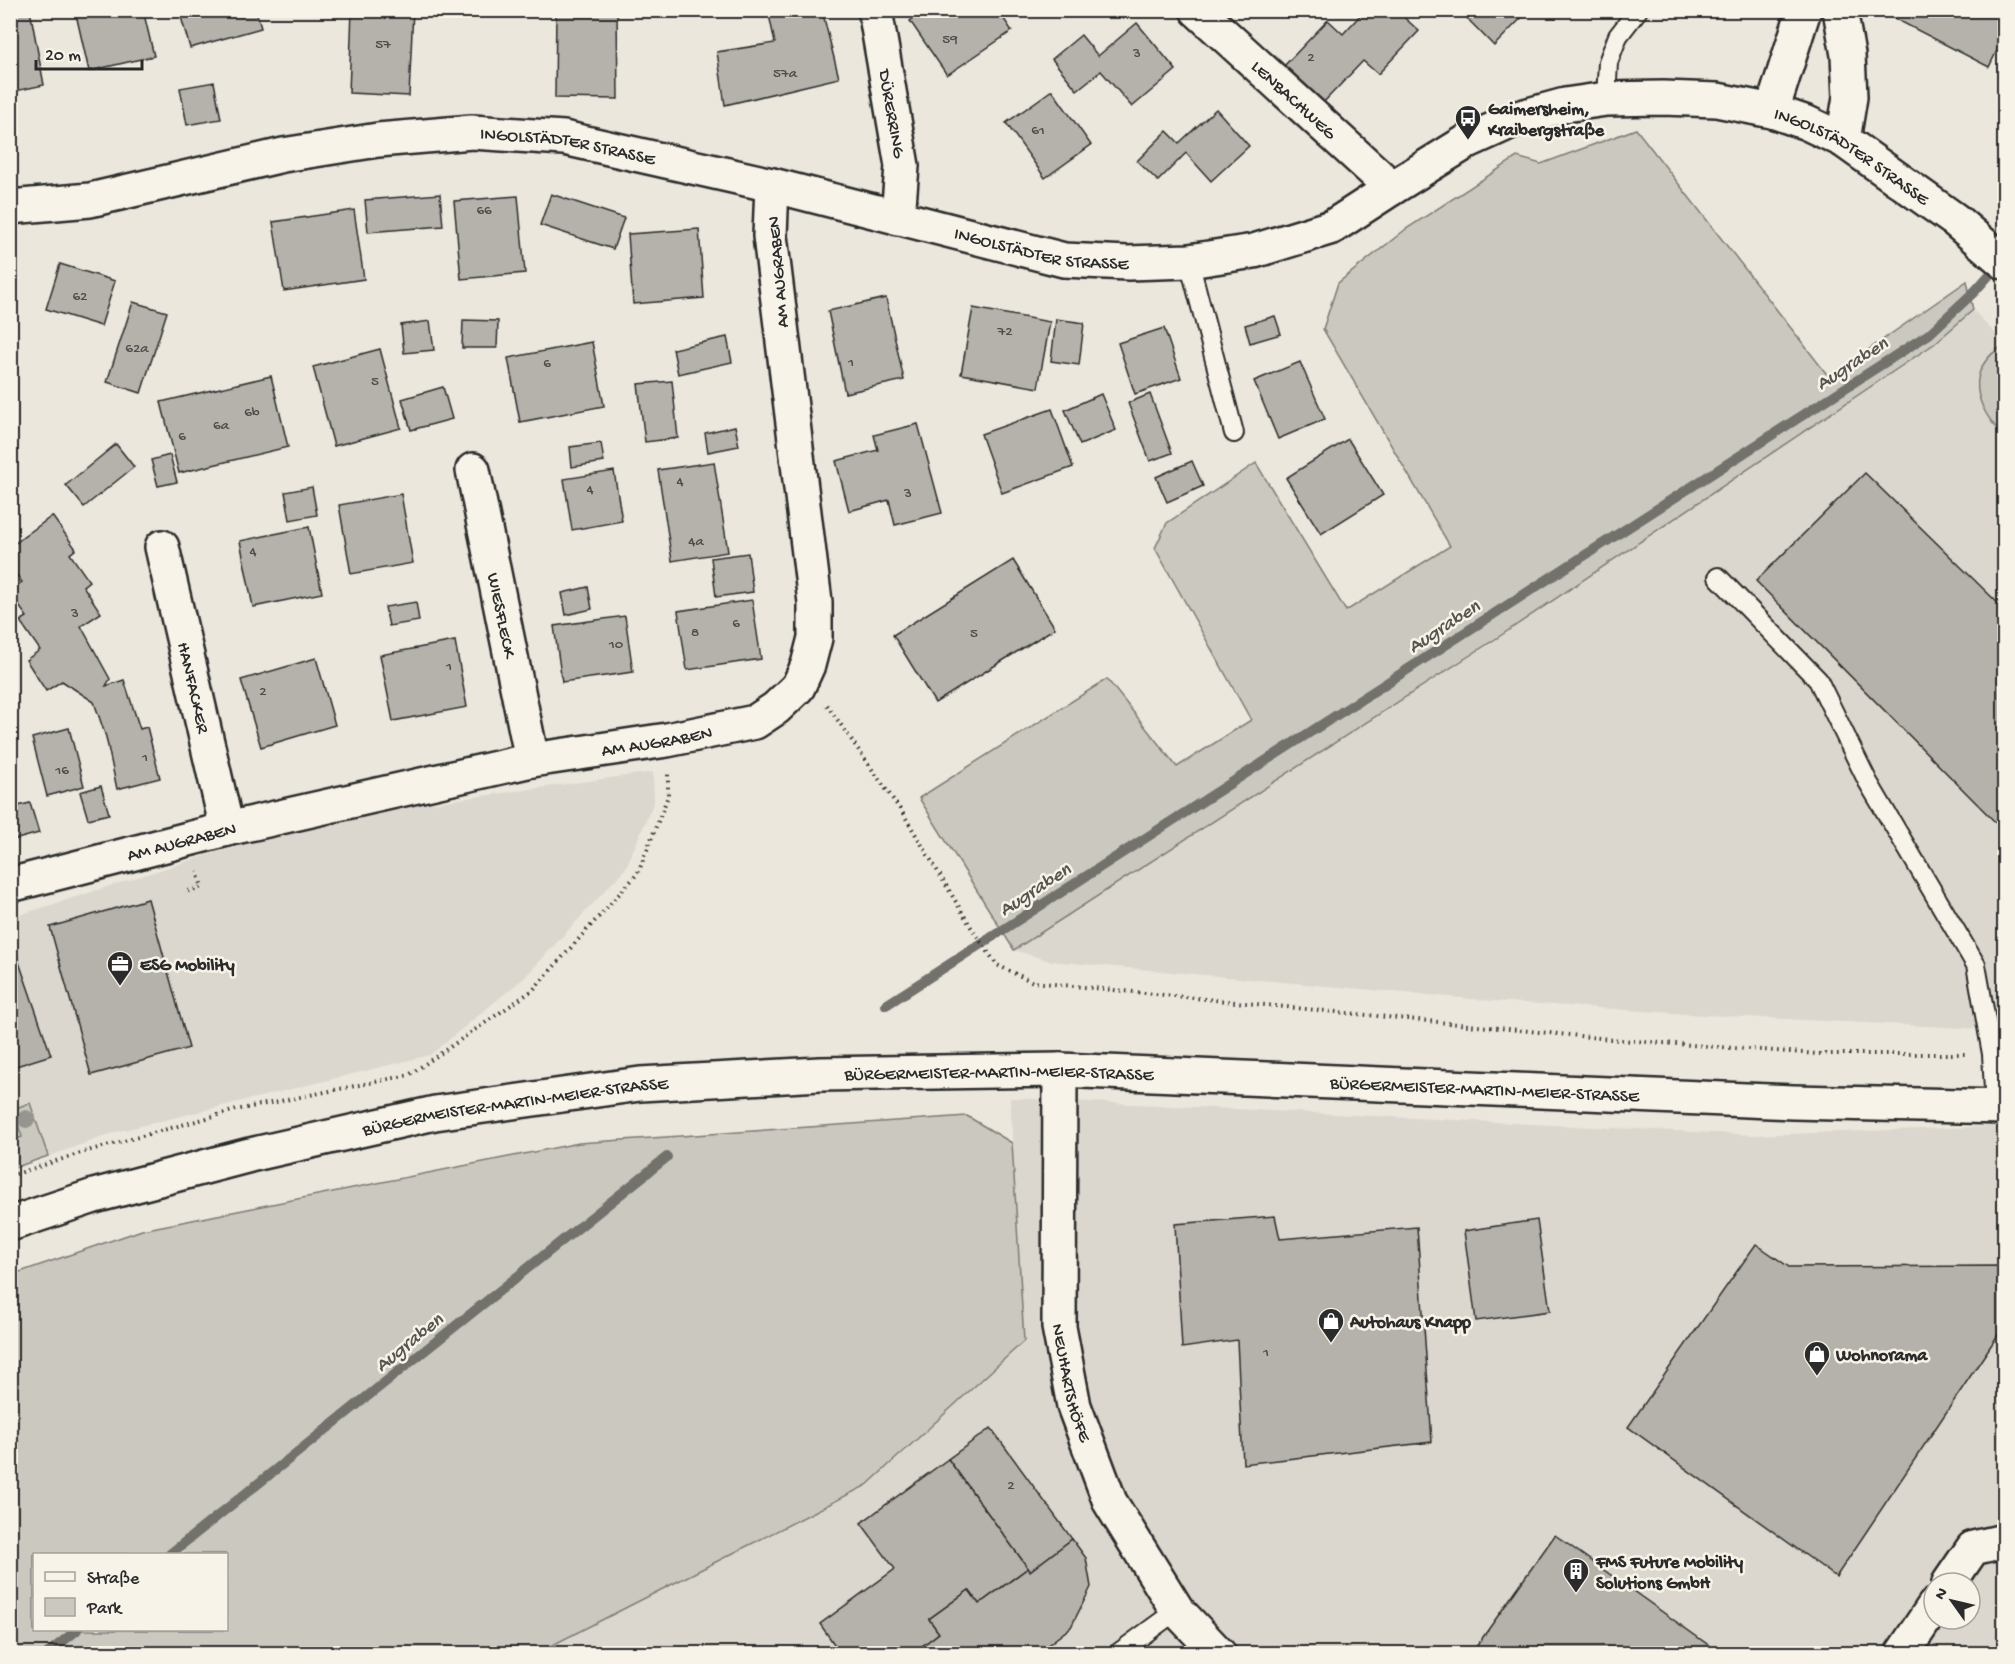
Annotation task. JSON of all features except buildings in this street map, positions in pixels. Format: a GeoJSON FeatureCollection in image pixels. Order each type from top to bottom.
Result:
{"type":"FeatureCollection","features":[{"type":"Feature","properties":{"kind":"street","name":"DÜRERRING"},"geometry":{"type":"LineString","coordinates":[[874,10],[902,166],[898,218]]}},
{"type":"Feature","properties":{"kind":"street","name":"LENBACHWEG"},"geometry":{"type":"LineString","coordinates":[[1197,10],[1392,188]]}},
{"type":"Feature","properties":{"kind":"street"},"geometry":{"type":"LineString","coordinates":[[1772,111],[1804,10]]}},
{"type":"Feature","properties":{"kind":"street"},"geometry":{"type":"LineString","coordinates":[[1840,10],[1848,55],[1850,97],[1843,141]]}},
{"type":"Feature","properties":{"kind":"street","name":"INGOLSTÄDTER STRASSE"},"geometry":{"type":"LineString","coordinates":[[10,207],[90,200],[283,155],[378,140],[472,132],[564,138],[771,185],[1064,260],[1128,263],[1189,261],[1254,251],[1332,228],[1468,141],[1521,117],[1565,105],[1606,99],[1663,98],[1717,100],[1772,111],[1807,123],[1843,141],[1955,220],[1995,253]]}},
{"type":"Feature","properties":{"kind":"street","name":"AM AUGRABEN"},"geometry":{"type":"LineString","coordinates":[[10,885],[227,829],[532,760],[667,740],[754,722],[776,708],[798,687],[808,664],[815,638],[814,602],[770,236],[771,185]]}},
{"type":"Feature","properties":{"kind":"street","name":"WIESFLECK"},"geometry":{"type":"LineString","coordinates":[[473,470],[532,760]]}},
{"type":"Feature","properties":{"kind":"street","name":"HANFACKER"},"geometry":{"type":"LineString","coordinates":[[162,546],[227,829]]}},
{"type":"Feature","properties":{"kind":"street","name":"BÜRGERMEISTER-MARTIN-MEIER-STRASSE"},"geometry":{"type":"LineString","coordinates":[[10,1224],[94,1197],[250,1155],[435,1113],[640,1084],[820,1074],[1060,1070],[1782,1102],[2000,1108]]}},
{"type":"Feature","properties":{"kind":"street","name":"NEUHARTSHÖFE"},"geometry":{"type":"LineString","coordinates":[[1060,1070],[1059,1327],[1074,1406],[1110,1502],[1177,1610],[1219,1653]]}},
{"type":"Feature","properties":{"kind":"street"},"geometry":{"type":"LineString","coordinates":[[1957,1571],[1973,1548],[2004,1540]]}},
{"type":"Feature","properties":{"kind":"street"},"geometry":{"type":"LineString","coordinates":[[1902,1653],[1922,1624]]}},
{"type":"Feature","properties":{"kind":"lane"},"geometry":{"type":"LineString","coordinates":[[1606,99],[1608,62],[1618,36],[1638,10]]}},
{"type":"Feature","properties":{"kind":"lane"},"geometry":{"type":"LineString","coordinates":[[1189,261],[1234,433]]}},
{"type":"Feature","properties":{"kind":"lane"},"geometry":{"type":"LineString","coordinates":[[1718,577],[1818,680],[1868,782],[1976,965],[2000,1108]]}},
{"type":"Feature","properties":{"kind":"lane"},"geometry":{"type":"LineString","coordinates":[[1117,1653],[1177,1610]]}},
{"type":"Feature","properties":{"kind":"path"},"geometry":{"type":"LineString","coordinates":[[798,687],[826,705],[840,723],[904,815],[974,932],[998,965],[1033,982],[1620,1040],[1818,1054],[1992,1054]]}},
{"type":"Feature","properties":{"kind":"path"},"geometry":{"type":"LineString","coordinates":[[10,1176],[84,1152],[236,1110],[409,1075],[533,990],[638,873],[668,796],[667,740]]}},
{"type":"Feature","properties":{"kind":"shaded area"},"geometry":{"type":"Polygon","coordinates":[[[1973,310],[2004,343],[2004,1030],[1687,1014],[1494,1001],[1050,961],[1014,950],[1500,636],[1934,344],[1973,310]]]}},
{"type":"Feature","properties":{"kind":"shaded area"},"geometry":{"type":"Polygon","coordinates":[[[653,772],[654,802],[625,869],[524,978],[430,1055],[116,1132],[11,1170],[10,918],[213,853],[388,809],[653,772]]]}},
{"type":"Feature","properties":{"kind":"shaded area"},"geometry":{"type":"Polygon","coordinates":[[[1010,1098],[1755,1135],[2004,1126],[2004,1653],[537,1654],[867,1485],[1024,1342],[1010,1098]]]}},
{"type":"Feature","properties":{"kind":"green space"},"geometry":{"type":"Polygon","coordinates":[[[1636,129],[1829,377],[1967,281],[1973,310],[1934,344],[1500,636],[1014,950],[919,798],[1107,679],[1177,767],[1251,720],[1155,548],[1167,523],[1256,463],[1346,611],[1450,546],[1323,329],[1338,283],[1406,229],[1517,157],[1541,164],[1636,129]]]}},
{"type":"Feature","properties":{"kind":"green space"},"geometry":{"type":"Polygon","coordinates":[[[2004,345],[2004,436],[1994,425],[1980,401],[1978,377],[1991,355],[2004,345]]]}},
{"type":"Feature","properties":{"kind":"green space"},"geometry":{"type":"Polygon","coordinates":[[[30,1103],[48,1156],[11,1169],[11,1141],[22,1137],[13,1109],[30,1103]]]}},
{"type":"Feature","properties":{"kind":"green space"},"geometry":{"type":"Polygon","coordinates":[[[967,1116],[1012,1143],[1024,1341],[867,1485],[537,1653],[11,1653],[11,1275],[142,1230],[579,1143],[967,1116]]]}},
{"type":"Feature","properties":{"kind":"waterway","name":"Augraben"},"geometry":{"type":"LineString","coordinates":[[886,1005],[1929,334],[1975,291],[2000,263]]}},
{"type":"Feature","properties":{"kind":"waterway","name":"Augraben"},"geometry":{"type":"LineString","coordinates":[[171,1553],[667,1157]]}},
{"type":"Feature","properties":{"kind":"waterway","name":"Augraben"},"geometry":{"type":"LineString","coordinates":[[47,1654],[76,1631]]}},
{"type":"Feature","properties":{"kind":"place","name":"Gaimersheim, Kraibergstraße"},"geometry":{"type":"Point","coordinates":[1468,141]}},
{"type":"Feature","properties":{"kind":"place","name":"ESG Mobility"},"geometry":{"type":"Point","coordinates":[120,987]}},
{"type":"Feature","properties":{"kind":"place","name":"Autohaus Knapp"},"geometry":{"type":"Point","coordinates":[1331,1344]}},
{"type":"Feature","properties":{"kind":"place","name":"Wohnorama"},"geometry":{"type":"Point","coordinates":[1817,1377]}},
{"type":"Feature","properties":{"kind":"place","name":"FMS Future Mobility Solutions GmbH"},"geometry":{"type":"Point","coordinates":[1576,1594]}}]}
